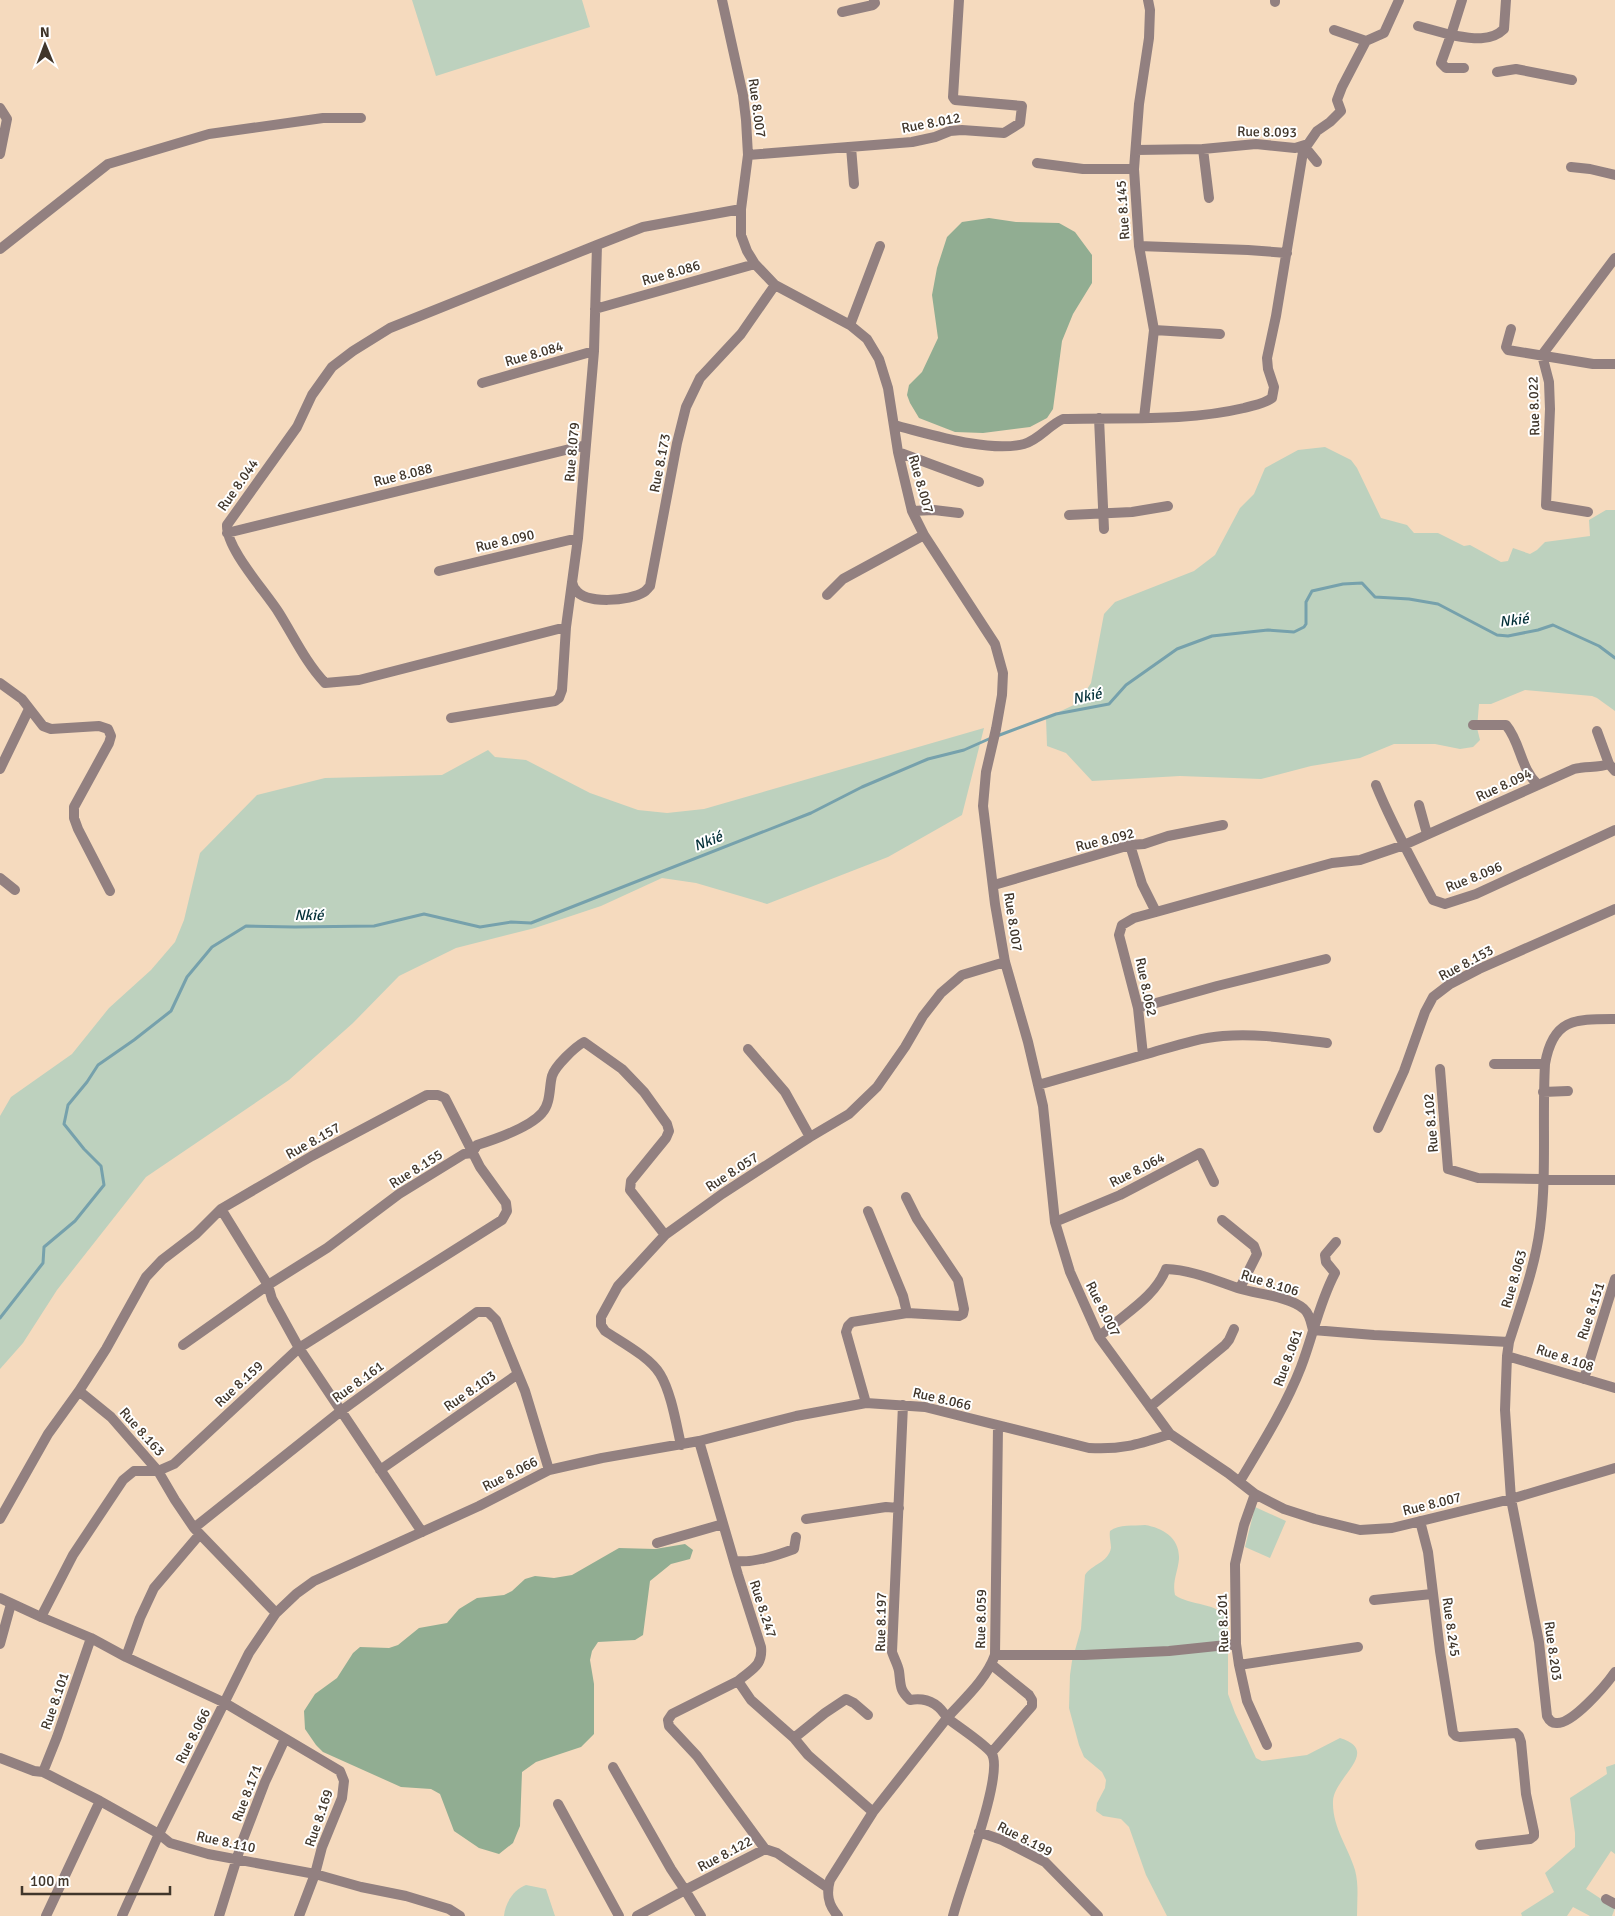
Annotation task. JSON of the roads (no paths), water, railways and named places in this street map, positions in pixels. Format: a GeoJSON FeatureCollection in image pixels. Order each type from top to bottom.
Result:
{"type":"FeatureCollection","features":[{"type":"Feature","properties":{"kind":"street","name":"Rue 8.007"},"geometry":{"type":"LineString","coordinates":[[722,0],[743,96],[748,155],[741,209],[741,235],[747,251],[755,264],[775,285],[850,325],[867,339],[879,359],[888,388],[898,452],[912,511],[924,536],[995,644],[1003,673],[1002,695],[990,752],[983,806],[995,904],[1005,962],[1043,1106],[1055,1222],[1070,1272],[1100,1337],[1170,1434],[1240,1481],[1255,1494],[1284,1509],[1307,1517],[1360,1530],[1392,1528],[1510,1499],[1615,1468]]}},
{"type":"Feature","properties":{"kind":"street"},"geometry":{"type":"LineString","coordinates":[[842,12],[873,5],[875,4],[874,0]]}},
{"type":"Feature","properties":{"kind":"street","name":"Rue 8.012"},"geometry":{"type":"LineString","coordinates":[[748,155],[912,142],[935,137],[950,131],[1004,133],[1020,123],[1022,106],[961,101],[955,100],[952,97],[959,0]]}},
{"type":"Feature","properties":{"kind":"street","name":"Rue 8.145"},"geometry":{"type":"LineString","coordinates":[[1144,418],[1154,330],[1139,246],[1134,169],[1139,104],[1149,38],[1150,10],[1148,0]]}},
{"type":"Feature","properties":{"kind":"street"},"geometry":{"type":"LineString","coordinates":[[1334,30],[1366,41],[1384,33],[1399,0]]}},
{"type":"Feature","properties":{"kind":"street"},"geometry":{"type":"LineString","coordinates":[[1462,0],[1441,63],[1446,68],[1464,68]]}},
{"type":"Feature","properties":{"kind":"street"},"geometry":{"type":"LineString","coordinates":[[1418,26],[1451,35],[1483,39],[1500,33],[1504,28],[1506,0]]}},
{"type":"Feature","properties":{"kind":"street","name":"Rue 8.093"},"geometry":{"type":"LineString","coordinates":[[1136,150],[1203,149],[1256,144],[1295,148],[1304,146],[1341,111],[1337,100],[1366,41]]}},
{"type":"Feature","properties":{"kind":"street"},"geometry":{"type":"LineString","coordinates":[[1497,72],[1516,69],[1572,80]]}},
{"type":"Feature","properties":{"kind":"street"},"geometry":{"type":"LineString","coordinates":[[0,108],[8,119],[0,154]]}},
{"type":"Feature","properties":{"kind":"street"},"geometry":{"type":"LineString","coordinates":[[0,249],[108,164],[209,134],[323,118],[361,118]]}},
{"type":"Feature","properties":{"kind":"street"},"geometry":{"type":"LineString","coordinates":[[1304,146],[1317,162]]}},
{"type":"Feature","properties":{"kind":"street"},"geometry":{"type":"LineString","coordinates":[[894,425],[970,444],[1004,446],[1024,444],[1036,438],[1055,422],[1063,419],[1144,418],[1221,413],[1266,402],[1272,398],[1274,387],[1268,369],[1267,358],[1272,340],[1304,146]]}},
{"type":"Feature","properties":{"kind":"street"},"geometry":{"type":"LineString","coordinates":[[852,148],[854,184]]}},
{"type":"Feature","properties":{"kind":"street"},"geometry":{"type":"LineString","coordinates":[[1203,149],[1209,198]]}},
{"type":"Feature","properties":{"kind":"street"},"geometry":{"type":"LineString","coordinates":[[1037,163],[1083,170],[1134,169]]}},
{"type":"Feature","properties":{"kind":"street"},"geometry":{"type":"LineString","coordinates":[[1571,167],[1615,175]]}},
{"type":"Feature","properties":{"kind":"street"},"geometry":{"type":"LineString","coordinates":[[597,245],[643,227],[741,209]]}},
{"type":"Feature","properties":{"kind":"street","name":"Rue 8.079"},"geometry":{"type":"LineString","coordinates":[[451,718],[555,701],[559,698],[562,690],[566,627],[578,538],[594,351],[597,245]]}},
{"type":"Feature","properties":{"kind":"street","name":"Rue 8.044"},"geometry":{"type":"LineString","coordinates":[[566,627],[359,680],[325,683],[314,671],[278,611],[244,564],[227,533],[228,525],[297,427],[312,395],[332,367],[353,351],[390,328],[597,245]]}},
{"type":"Feature","properties":{"kind":"street"},"geometry":{"type":"LineString","coordinates":[[850,325],[880,246]]}},
{"type":"Feature","properties":{"kind":"street"},"geometry":{"type":"LineString","coordinates":[[1139,246],[1287,253]]}},
{"type":"Feature","properties":{"kind":"street"},"geometry":{"type":"LineString","coordinates":[[1542,355],[1615,258]]}},
{"type":"Feature","properties":{"kind":"street","name":"Rue 8.086"},"geometry":{"type":"LineString","coordinates":[[595,309],[755,264]]}},
{"type":"Feature","properties":{"kind":"street","name":"Rue 8.173"},"geometry":{"type":"LineString","coordinates":[[572,582],[575,590],[600,601],[644,593],[650,586],[677,443],[686,406],[700,378],[741,334],[775,285]]}},
{"type":"Feature","properties":{"kind":"street"},"geometry":{"type":"LineString","coordinates":[[1511,329],[1506,346],[1508,350],[1593,364],[1615,364]]}},
{"type":"Feature","properties":{"kind":"street"},"geometry":{"type":"LineString","coordinates":[[1154,330],[1220,334]]}},
{"type":"Feature","properties":{"kind":"street","name":"Rue 8.084"},"geometry":{"type":"LineString","coordinates":[[482,383],[594,351]]}},
{"type":"Feature","properties":{"kind":"street","name":"Rue 8.022"},"geometry":{"type":"LineString","coordinates":[[1542,355],[1549,382],[1550,409],[1546,505],[1588,512]]}},
{"type":"Feature","properties":{"kind":"street"},"geometry":{"type":"LineString","coordinates":[[1098,418],[1105,513],[1104,529]]}},
{"type":"Feature","properties":{"kind":"street","name":"Rue 8.088"},"geometry":{"type":"LineString","coordinates":[[227,533],[586,445]]}},
{"type":"Feature","properties":{"kind":"street"},"geometry":{"type":"LineString","coordinates":[[898,452],[979,482]]}},
{"type":"Feature","properties":{"kind":"street"},"geometry":{"type":"LineString","coordinates":[[1069,515],[1132,512],[1168,506]]}},
{"type":"Feature","properties":{"kind":"street"},"geometry":{"type":"LineString","coordinates":[[912,511],[934,510],[959,513]]}},
{"type":"Feature","properties":{"kind":"street"},"geometry":{"type":"LineString","coordinates":[[827,595],[842,579],[858,569],[924,536]]}},
{"type":"Feature","properties":{"kind":"street","name":"Rue 8.090"},"geometry":{"type":"LineString","coordinates":[[439,571],[578,538]]}},
{"type":"Feature","properties":{"kind":"street"},"geometry":{"type":"LineString","coordinates":[[0,683],[22,698],[43,726],[50,729],[99,726],[108,729],[111,736],[109,742],[74,807],[74,818],[110,891]]}},
{"type":"Feature","properties":{"kind":"street"},"geometry":{"type":"LineString","coordinates":[[0,769],[29,709]]}},
{"type":"Feature","properties":{"kind":"street"},"geometry":{"type":"LineString","coordinates":[[1473,725],[1506,725],[1514,734],[1524,767],[1538,785]]}},
{"type":"Feature","properties":{"kind":"street"},"geometry":{"type":"LineString","coordinates":[[1597,731],[1612,767]]}},
{"type":"Feature","properties":{"kind":"street","name":"Rue 8.094"},"geometry":{"type":"LineString","coordinates":[[1156,912],[1332,863],[1360,860],[1404,845],[1574,769],[1584,766],[1612,767]]}},
{"type":"Feature","properties":{"kind":"street","name":"Rue 8.096"},"geometry":{"type":"LineString","coordinates":[[1376,784],[1387,811],[1433,900],[1445,904],[1476,894],[1615,830]]}},
{"type":"Feature","properties":{"kind":"street"},"geometry":{"type":"LineString","coordinates":[[1419,805],[1427,834]]}},
{"type":"Feature","properties":{"kind":"street","name":"Rue 8.092"},"geometry":{"type":"LineString","coordinates":[[994,885],[1130,845],[1144,844],[1168,836],[1223,824]]}},
{"type":"Feature","properties":{"kind":"street"},"geometry":{"type":"LineString","coordinates":[[1130,845],[1142,884],[1156,912]]}},
{"type":"Feature","properties":{"kind":"street"},"geometry":{"type":"LineString","coordinates":[[0,878],[15,890]]}},
{"type":"Feature","properties":{"kind":"street","name":"Rue 8.153"},"geometry":{"type":"LineString","coordinates":[[1378,1128],[1404,1071],[1425,1012],[1433,997],[1450,984],[1479,969],[1615,909]]}},
{"type":"Feature","properties":{"kind":"street","name":"Rue 8.062"},"geometry":{"type":"LineString","coordinates":[[1143,1055],[1138,1008],[1119,935],[1122,925],[1134,918],[1156,912]]}},
{"type":"Feature","properties":{"kind":"street"},"geometry":{"type":"LineString","coordinates":[[1138,1008],[1326,959]]}},
{"type":"Feature","properties":{"kind":"street","name":"Rue 8.057"},"geometry":{"type":"LineString","coordinates":[[681,1445],[673,1408],[660,1374],[648,1361],[605,1331],[601,1325],[601,1317],[618,1286],[665,1235],[722,1194],[849,1114],[877,1087],[905,1047],[922,1016],[941,993],[962,975],[1005,962]]}},
{"type":"Feature","properties":{"kind":"street","name":"Rue 8.063"},"geometry":{"type":"LineString","coordinates":[[1510,1499],[1505,1410],[1507,1356],[1535,1256],[1540,1227],[1543,1180],[1544,1064],[1547,1051],[1553,1039],[1568,1023],[1582,1019],[1615,1019]]}},
{"type":"Feature","properties":{"kind":"street"},"geometry":{"type":"LineString","coordinates":[[1038,1085],[1143,1055],[1221,1036],[1250,1035],[1328,1043]]}},
{"type":"Feature","properties":{"kind":"street","name":"Rue 8.155"},"geometry":{"type":"LineString","coordinates":[[183,1345],[327,1248],[400,1194],[464,1154],[472,1153],[477,1145],[532,1123],[544,1111],[550,1095],[552,1075],[577,1046],[584,1042],[622,1069],[644,1092],[667,1124],[669,1131],[666,1138],[631,1181],[630,1190],[665,1235]]}},
{"type":"Feature","properties":{"kind":"street"},"geometry":{"type":"LineString","coordinates":[[748,1049],[785,1092],[810,1137]]}},
{"type":"Feature","properties":{"kind":"street"},"geometry":{"type":"LineString","coordinates":[[1494,1064],[1544,1064]]}},
{"type":"Feature","properties":{"kind":"street","name":"Rue 8.102"},"geometry":{"type":"LineString","coordinates":[[1440,1069],[1448,1169],[1478,1178],[1543,1180]]}},
{"type":"Feature","properties":{"kind":"street"},"geometry":{"type":"LineString","coordinates":[[1543,1092],[1568,1091]]}},
{"type":"Feature","properties":{"kind":"street","name":"Rue 8.157"},"geometry":{"type":"LineString","coordinates":[[221,1208],[312,1156],[427,1095],[438,1095],[445,1098],[472,1153]]}},
{"type":"Feature","properties":{"kind":"street","name":"Rue 8.159"},"geometry":{"type":"LineString","coordinates":[[41,1617],[73,1555],[123,1480],[134,1471],[158,1471],[174,1464],[299,1348],[502,1220],[507,1211],[506,1203],[472,1153]]}},
{"type":"Feature","properties":{"kind":"street","name":"Rue 8.064"},"geometry":{"type":"LineString","coordinates":[[1055,1222],[1120,1195],[1200,1154],[1214,1182]]}},
{"type":"Feature","properties":{"kind":"street"},"geometry":{"type":"LineString","coordinates":[[1543,1180],[1615,1180]]}},
{"type":"Feature","properties":{"kind":"street"},"geometry":{"type":"LineString","coordinates":[[866,1403],[846,1332],[852,1322],[907,1313],[959,1316],[963,1314],[964,1308],[958,1280],[917,1219],[906,1197]]}},
{"type":"Feature","properties":{"kind":"street"},"geometry":{"type":"LineString","coordinates":[[0,1519],[48,1434],[106,1349],[146,1277],[162,1260],[196,1234],[221,1208],[268,1286],[272,1299],[299,1348],[422,1532]]}},
{"type":"Feature","properties":{"kind":"street"},"geometry":{"type":"LineString","coordinates":[[868,1211],[903,1296],[907,1313]]}},
{"type":"Feature","properties":{"kind":"street"},"geometry":{"type":"LineString","coordinates":[[1222,1220],[1254,1246],[1257,1254],[1240,1288]]}},
{"type":"Feature","properties":{"kind":"street","name":"Rue 8.061"},"geometry":{"type":"LineString","coordinates":[[1240,1481],[1287,1402],[1302,1365],[1321,1304],[1335,1273],[1326,1262],[1325,1255],[1336,1242]]}},
{"type":"Feature","properties":{"kind":"street","name":"Rue 8.106"},"geometry":{"type":"LineString","coordinates":[[1100,1337],[1146,1299],[1158,1285],[1166,1269],[1207,1276],[1240,1288],[1293,1302],[1305,1309],[1313,1330]]}},
{"type":"Feature","properties":{"kind":"street","name":"Rue 8.151"},"geometry":{"type":"LineString","coordinates":[[1584,1379],[1615,1279]]}},
{"type":"Feature","properties":{"kind":"street","name":"Rue 8.161"},"geometry":{"type":"LineString","coordinates":[[126,1657],[140,1618],[154,1588],[197,1531],[341,1411],[477,1312],[488,1312],[496,1320],[518,1374]]}},
{"type":"Feature","properties":{"kind":"street"},"geometry":{"type":"LineString","coordinates":[[1604,1312],[1615,1315]]}},
{"type":"Feature","properties":{"kind":"street"},"geometry":{"type":"LineString","coordinates":[[1150,1407],[1225,1345],[1234,1329]]}},
{"type":"Feature","properties":{"kind":"street"},"geometry":{"type":"LineString","coordinates":[[1313,1330],[1510,1342]]}},
{"type":"Feature","properties":{"kind":"street","name":"Rue 8.108"},"geometry":{"type":"LineString","coordinates":[[1507,1356],[1615,1388]]}},
{"type":"Feature","properties":{"kind":"street","name":"Rue 8.103"},"geometry":{"type":"LineString","coordinates":[[380,1470],[518,1374],[525,1390],[549,1470]]}},
{"type":"Feature","properties":{"kind":"street","name":"Rue 8.163"},"geometry":{"type":"LineString","coordinates":[[79,1391],[111,1417],[158,1471],[175,1500],[197,1531],[276,1613]]}},
{"type":"Feature","properties":{"kind":"street","name":"Rue 8.066"},"geometry":{"type":"LineString","coordinates":[[122,1916],[159,1834],[249,1653],[276,1613],[296,1594],[314,1581],[479,1506],[549,1470],[681,1445],[796,1416],[866,1403],[903,1404],[925,1407],[1062,1443],[1089,1448],[1109,1450],[1128,1448],[1170,1434]]}},
{"type":"Feature","properties":{"kind":"street","name":"Rue 8.197"},"geometry":{"type":"LineString","coordinates":[[903,1404],[892,1652],[899,1671],[898,1680],[904,1694],[910,1700],[922,1699],[939,1706],[947,1718]]}},
{"type":"Feature","properties":{"kind":"street","name":"Rue 8.059"},"geometry":{"type":"LineString","coordinates":[[947,1718],[982,1679],[993,1660],[998,1426]]}},
{"type":"Feature","properties":{"kind":"street","name":"Rue 8.247"},"geometry":{"type":"LineString","coordinates":[[699,1441],[762,1656],[760,1663],[738,1681]]}},
{"type":"Feature","properties":{"kind":"street","name":"Rue 8.201"},"geometry":{"type":"LineString","coordinates":[[1255,1494],[1244,1526],[1236,1564],[1236,1644],[1239,1665],[1358,1647]]}},
{"type":"Feature","properties":{"kind":"street","name":"Rue 8.203"},"geometry":{"type":"LineString","coordinates":[[1510,1499],[1538,1642],[1547,1716],[1551,1722],[1556,1724],[1562,1722],[1584,1706],[1602,1690],[1615,1672]]}},
{"type":"Feature","properties":{"kind":"street"},"geometry":{"type":"LineString","coordinates":[[806,1519],[886,1507],[898,1508]]}},
{"type":"Feature","properties":{"kind":"street","name":"Rue 8.245"},"geometry":{"type":"LineString","coordinates":[[1420,1521],[1428,1552],[1432,1594],[1453,1733],[1456,1736],[1516,1733],[1521,1742],[1526,1794],[1534,1836],[1530,1839],[1480,1845]]}},
{"type":"Feature","properties":{"kind":"street"},"geometry":{"type":"LineString","coordinates":[[657,1543],[723,1524]]}},
{"type":"Feature","properties":{"kind":"street"},"geometry":{"type":"LineString","coordinates":[[734,1561],[744,1562],[765,1558],[794,1549],[796,1537]]}},
{"type":"Feature","properties":{"kind":"street"},"geometry":{"type":"LineString","coordinates":[[1374,1600],[1432,1594]]}},
{"type":"Feature","properties":{"kind":"street"},"geometry":{"type":"LineString","coordinates":[[0,1598],[91,1638],[126,1657],[225,1703]]}},
{"type":"Feature","properties":{"kind":"street"},"geometry":{"type":"LineString","coordinates":[[0,1644],[11,1604]]}},
{"type":"Feature","properties":{"kind":"street","name":"Rue 8.101"},"geometry":{"type":"LineString","coordinates":[[43,1772],[91,1638]]}},
{"type":"Feature","properties":{"kind":"street"},"geometry":{"type":"LineString","coordinates":[[993,1660],[1169,1650],[1236,1644]]}},
{"type":"Feature","properties":{"kind":"street"},"geometry":{"type":"LineString","coordinates":[[992,1752],[1032,1706],[1032,1700],[1029,1695],[993,1660]]}},
{"type":"Feature","properties":{"kind":"street"},"geometry":{"type":"LineString","coordinates":[[1239,1665],[1247,1701],[1267,1745]]}},
{"type":"Feature","properties":{"kind":"street"},"geometry":{"type":"LineString","coordinates":[[765,1849],[697,1756],[669,1726],[668,1720],[672,1714],[738,1681],[752,1700],[794,1738],[808,1755],[873,1812]]}},
{"type":"Feature","properties":{"kind":"street"},"geometry":{"type":"LineString","coordinates":[[794,1738],[824,1713],[846,1699],[868,1715]]}},
{"type":"Feature","properties":{"kind":"street","name":"Rue 8.169"},"geometry":{"type":"LineString","coordinates":[[225,1703],[340,1771],[344,1781],[342,1798],[322,1847],[315,1874],[299,1916]]}},
{"type":"Feature","properties":{"kind":"street"},"geometry":{"type":"LineString","coordinates":[[838,1916],[827,1898],[830,1880],[873,1812],[947,1718],[992,1752],[995,1762],[994,1775],[979,1832],[952,1916]]}},
{"type":"Feature","properties":{"kind":"street","name":"Rue 8.171"},"geometry":{"type":"LineString","coordinates":[[219,1916],[230,1884],[234,1865],[238,1860],[242,1842],[265,1782],[285,1739]]}},
{"type":"Feature","properties":{"kind":"street","name":"Rue 8.110"},"geometry":{"type":"LineString","coordinates":[[0,1758],[34,1771],[43,1772],[100,1801],[159,1834],[170,1843],[208,1854],[315,1874],[361,1887],[406,1896],[450,1909],[460,1916]]}},
{"type":"Feature","properties":{"kind":"street"},"geometry":{"type":"LineString","coordinates":[[613,1767],[670,1869],[701,1916]]}},
{"type":"Feature","properties":{"kind":"street"},"geometry":{"type":"LineString","coordinates":[[46,1916],[100,1801]]}},
{"type":"Feature","properties":{"kind":"street"},"geometry":{"type":"LineString","coordinates":[[558,1804],[619,1916]]}},
{"type":"Feature","properties":{"kind":"street","name":"Rue 8.199"},"geometry":{"type":"LineString","coordinates":[[979,1832],[1002,1840],[1045,1862],[1098,1916]]}},
{"type":"Feature","properties":{"kind":"street","name":"Rue 8.122"},"geometry":{"type":"LineString","coordinates":[[637,1916],[765,1849],[777,1853],[828,1888]]}},
{"type":"Feature","properties":{"kind":"waterway","name":"Nkié"},"geometry":{"type":"LineString","coordinates":[[997,736],[1056,714],[1109,704],[1126,685],[1177,649],[1212,636],[1268,630],[1294,632],[1306,624],[1306,602],[1312,591],[1343,584],[1362,583],[1375,597],[1409,599],[1438,604],[1497,635],[1508,636],[1553,625],[1599,646],[1615,658]]}},
{"type":"Feature","properties":{"kind":"waterway","name":"Nkié"},"geometry":{"type":"LineString","coordinates":[[0,1318],[43,1263],[44,1247],[75,1221],[104,1185],[101,1166],[84,1149],[64,1124],[68,1105],[98,1065],[171,1011],[187,977],[212,947],[246,926],[374,926],[424,914],[480,927],[511,922],[531,923],[811,813],[862,787],[928,759],[964,750],[991,738]]}}]}
